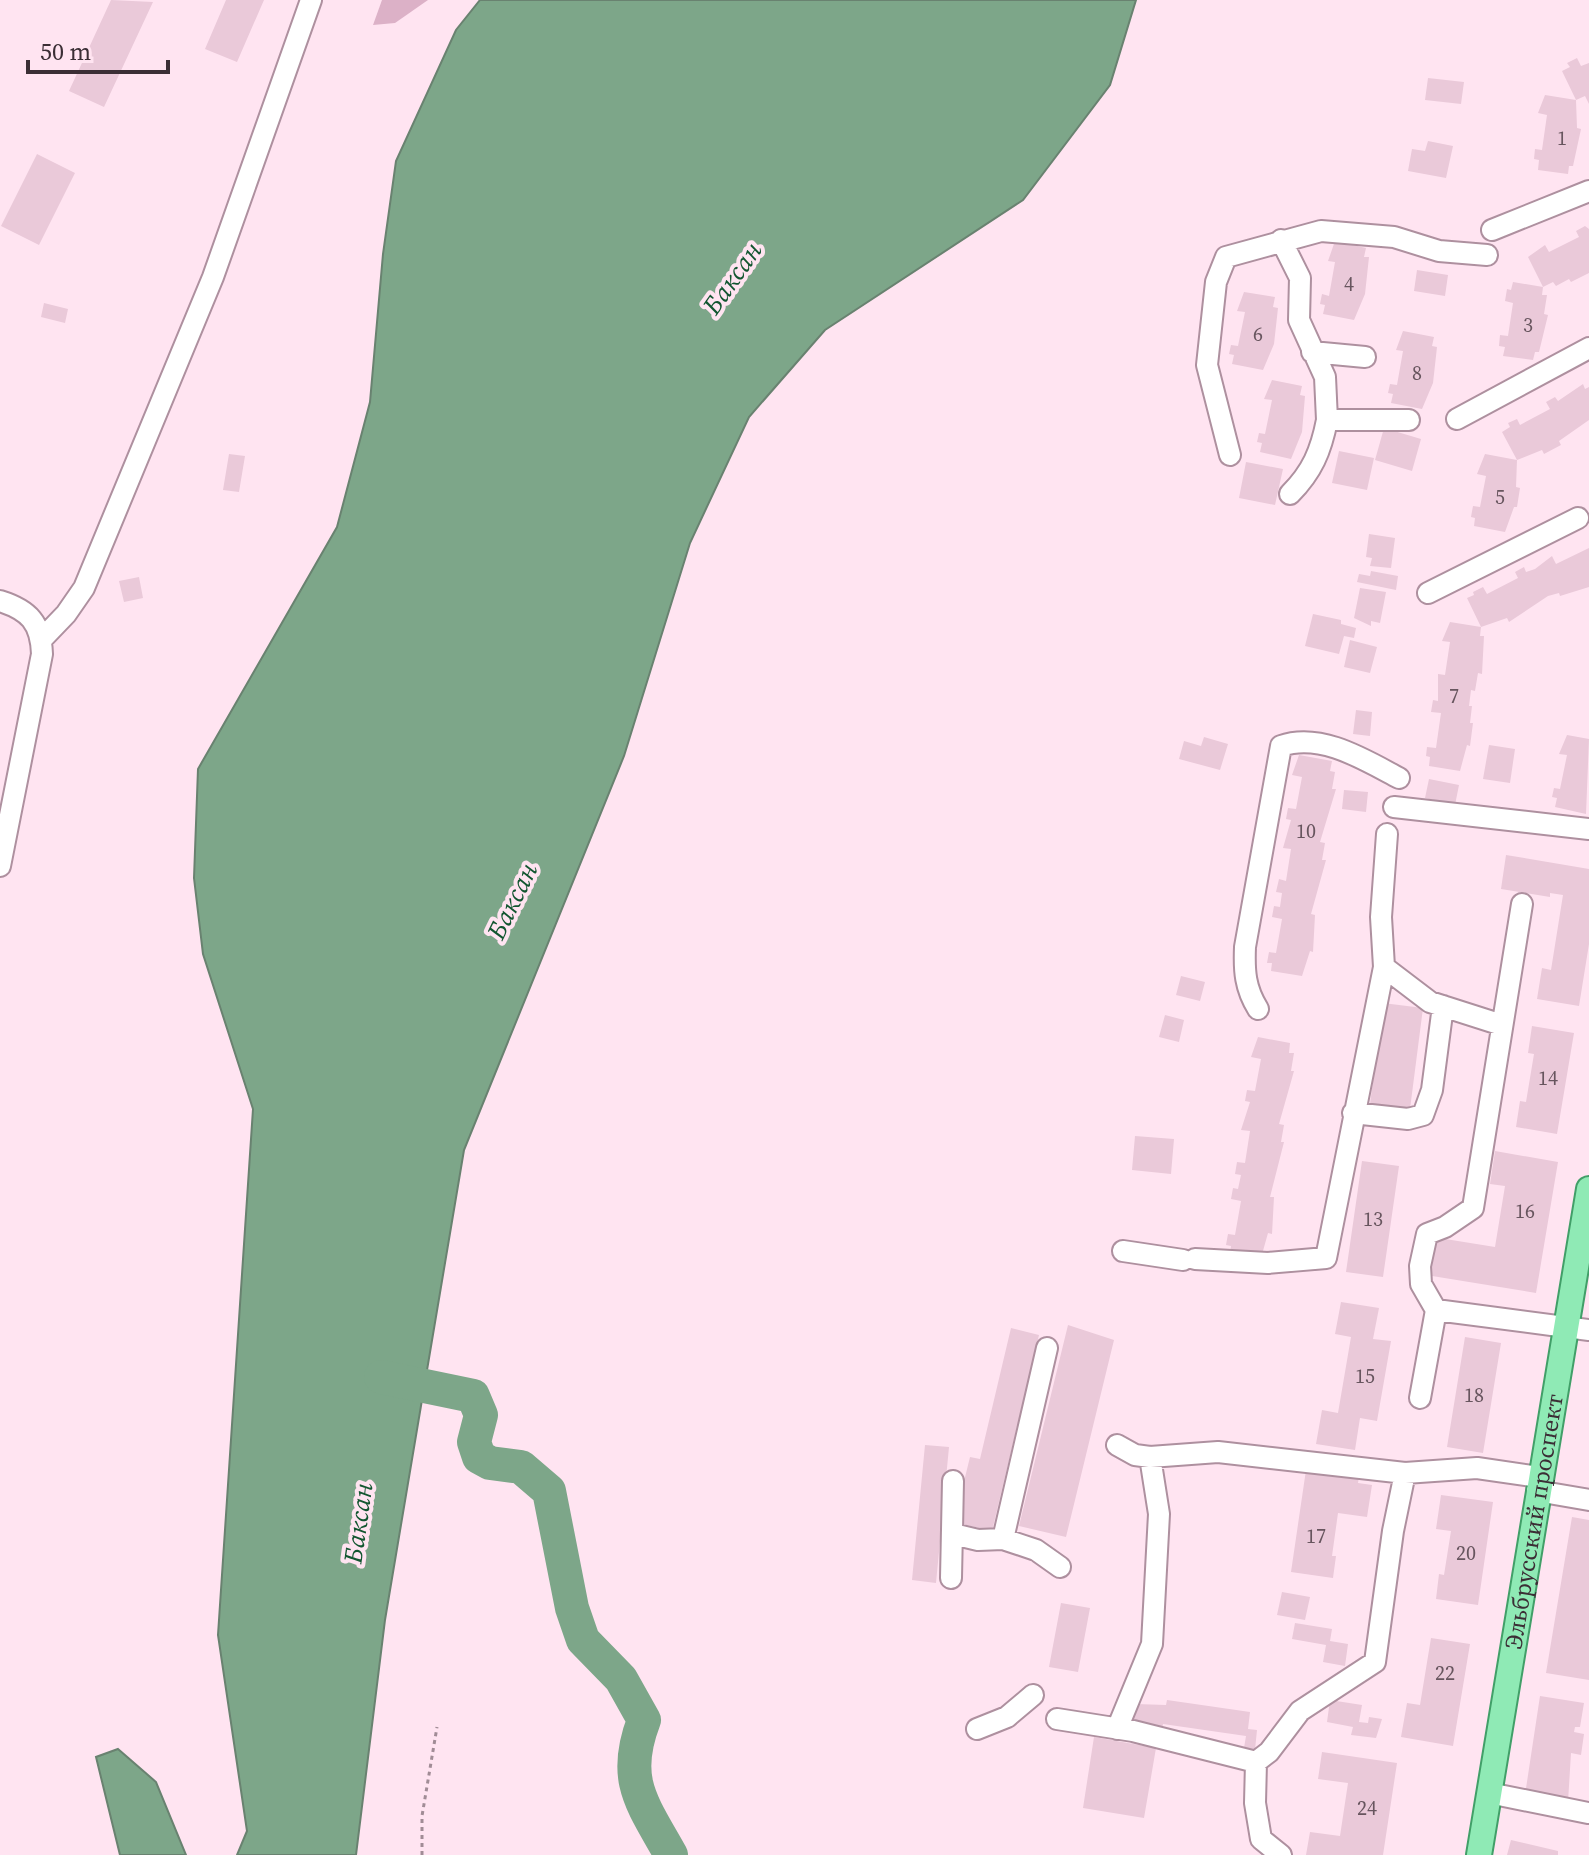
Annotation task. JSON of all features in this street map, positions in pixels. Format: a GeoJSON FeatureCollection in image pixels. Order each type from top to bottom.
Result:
{"type":"FeatureCollection","features":[{"type":"Feature","properties":{"kind":"main road","name":"Эльбрусский проспект"},"geometry":{"type":"LineString","coordinates":[[1479,1855],[1589,1189]]}},
{"type":"Feature","properties":{"kind":"street"},"geometry":{"type":"LineString","coordinates":[[42,639],[66,614],[84,588],[167,393],[213,277],[311,0]]}},
{"type":"Feature","properties":{"kind":"street"},"geometry":{"type":"LineString","coordinates":[[1492,230],[1589,191]]}},
{"type":"Feature","properties":{"kind":"street"},"geometry":{"type":"LineString","coordinates":[[1230,455],[1207,365],[1216,282],[1226,257],[1321,231],[1394,237],[1439,251],[1487,255]]}},
{"type":"Feature","properties":{"kind":"street"},"geometry":{"type":"LineString","coordinates":[[1281,240],[1300,278],[1299,320],[1325,377],[1327,420],[1322,447],[1308,475],[1290,494]]}},
{"type":"Feature","properties":{"kind":"street"},"geometry":{"type":"LineString","coordinates":[[1457,419],[1589,348]]}},
{"type":"Feature","properties":{"kind":"street"},"geometry":{"type":"LineString","coordinates":[[1312,352],[1365,357]]}},
{"type":"Feature","properties":{"kind":"street"},"geometry":{"type":"LineString","coordinates":[[1327,420],[1409,420]]}},
{"type":"Feature","properties":{"kind":"street"},"geometry":{"type":"LineString","coordinates":[[1428,593],[1578,518]]}},
{"type":"Feature","properties":{"kind":"street"},"geometry":{"type":"LineString","coordinates":[[0,601],[23,608],[35,620],[42,639],[41,673],[0,866]]}},
{"type":"Feature","properties":{"kind":"street"},"geometry":{"type":"LineString","coordinates":[[1258,1009],[1249,994],[1244,973],[1245,947],[1281,746],[1294,741],[1339,748],[1399,778]]}},
{"type":"Feature","properties":{"kind":"street"},"geometry":{"type":"LineString","coordinates":[[1394,807],[1589,829]]}},
{"type":"Feature","properties":{"kind":"street"},"geometry":{"type":"LineString","coordinates":[[1123,1251],[1189,1260],[1268,1263],[1326,1258],[1384,967],[1381,917],[1387,834]]}},
{"type":"Feature","properties":{"kind":"street"},"geometry":{"type":"LineString","coordinates":[[1420,1398],[1436,1310],[1421,1284],[1420,1266],[1427,1234],[1445,1227],[1473,1208],[1522,904]]}},
{"type":"Feature","properties":{"kind":"street"},"geometry":{"type":"LineString","coordinates":[[1384,967],[1420,995],[1443,1006],[1502,1025]]}},
{"type":"Feature","properties":{"kind":"street"},"geometry":{"type":"LineString","coordinates":[[1353,1113],[1408,1119],[1423,1115],[1432,1090],[1443,1006]]}},
{"type":"Feature","properties":{"kind":"street"},"geometry":{"type":"LineString","coordinates":[[1436,1310],[1589,1330]]}},
{"type":"Feature","properties":{"kind":"street"},"geometry":{"type":"LineString","coordinates":[[1003,1539],[1047,1348]]}},
{"type":"Feature","properties":{"kind":"street"},"geometry":{"type":"LineString","coordinates":[[1117,1445],[1135,1455],[1150,1457],[1218,1452],[1405,1473],[1477,1468],[1589,1500]]}},
{"type":"Feature","properties":{"kind":"street"},"geometry":{"type":"LineString","coordinates":[[1117,1729],[1152,1644],[1159,1514],[1150,1457]]}},
{"type":"Feature","properties":{"kind":"street"},"geometry":{"type":"LineString","coordinates":[[1256,1762],[1269,1752],[1300,1711],[1375,1662],[1393,1531],[1405,1473]]}},
{"type":"Feature","properties":{"kind":"street"},"geometry":{"type":"LineString","coordinates":[[951,1578],[953,1481]]}},
{"type":"Feature","properties":{"kind":"street"},"geometry":{"type":"LineString","coordinates":[[953,1534],[978,1540],[1003,1539],[1036,1550],[1060,1567]]}},
{"type":"Feature","properties":{"kind":"street"},"geometry":{"type":"LineString","coordinates":[[977,1729],[1007,1717],[1033,1695]]}},
{"type":"Feature","properties":{"kind":"street"},"geometry":{"type":"LineString","coordinates":[[1057,1719],[1117,1729],[1256,1762]]}},
{"type":"Feature","properties":{"kind":"street"},"geometry":{"type":"LineString","coordinates":[[1256,1762],[1255,1803],[1261,1839],[1281,1855]]}},
{"type":"Feature","properties":{"kind":"street"},"geometry":{"type":"LineString","coordinates":[[1489,1793],[1588,1813]]}},
{"type":"Feature","properties":{"kind":"path"},"geometry":{"type":"LineString","coordinates":[[422,1855],[422,1816],[437,1727]]}},
{"type":"Feature","properties":{"kind":"shaded area"},"geometry":{"type":"Polygon","coordinates":[[[382,0],[428,0],[395,23],[373,25],[382,0]]]}},
{"type":"Feature","properties":{"kind":"water","name":"Баксан"},"geometry":{"type":"Polygon","coordinates":[[[480,0],[1136,0],[1110,85],[1023,200],[825,330],[749,417],[690,543],[624,756],[464,1150],[385,1620],[356,1855],[237,1855],[247,1831],[218,1635],[253,1109],[203,954],[194,878],[198,769],[337,527],[370,402],[383,254],[396,161],[456,30],[480,0]]]}},
{"type":"Feature","properties":{"kind":"water"},"geometry":{"type":"Polygon","coordinates":[[[118,1749],[156,1782],[186,1855],[120,1855],[96,1757],[118,1749]]]}},
{"type":"Feature","properties":{"kind":"building"},"geometry":{"type":"Polygon","coordinates":[[[111,0],[153,2],[104,107],[69,91],[111,0]]]}},
{"type":"Feature","properties":{"kind":"building"},"geometry":{"type":"Polygon","coordinates":[[[226,0],[264,0],[237,62],[205,49],[226,0]]]}},
{"type":"Feature","properties":{"kind":"building"},"geometry":{"type":"Polygon","coordinates":[[[1577,58],[1581,66],[1589,63],[1589,104],[1585,96],[1576,100],[1562,71],[1570,67],[1567,63],[1577,58]]]}},
{"type":"Feature","properties":{"kind":"building"},"geometry":{"type":"Polygon","coordinates":[[[1428,78],[1464,82],[1461,104],[1425,100],[1428,78]]]}},
{"type":"Feature","properties":{"kind":"building"},"geometry":{"type":"Polygon","coordinates":[[[1545,95],[1576,100],[1577,128],[1581,129],[1573,166],[1569,166],[1568,174],[1538,170],[1539,160],[1534,159],[1535,149],[1542,150],[1547,115],[1538,113],[1545,95]]]}},
{"type":"Feature","properties":{"kind":"building"},"geometry":{"type":"Polygon","coordinates":[[[1428,141],[1453,146],[1446,178],[1408,171],[1412,149],[1425,151],[1428,141]]]}},
{"type":"Feature","properties":{"kind":"building"},"geometry":{"type":"Polygon","coordinates":[[[37,154],[75,173],[39,245],[1,226],[37,154]]]}},
{"type":"Feature","properties":{"kind":"building"},"geometry":{"type":"Polygon","coordinates":[[[1585,226],[1589,229],[1589,273],[1571,282],[1569,279],[1556,286],[1553,282],[1543,287],[1528,257],[1545,245],[1549,252],[1579,237],[1576,231],[1585,226]]]}},
{"type":"Feature","properties":{"kind":"building"},"geometry":{"type":"Polygon","coordinates":[[[1335,241],[1366,248],[1364,257],[1369,257],[1365,294],[1354,320],[1323,314],[1325,305],[1320,304],[1322,294],[1329,296],[1335,262],[1328,261],[1335,241]]]}},
{"type":"Feature","properties":{"kind":"building"},"geometry":{"type":"Polygon","coordinates":[[[1417,270],[1448,275],[1445,296],[1414,291],[1417,270]]]}},
{"type":"Feature","properties":{"kind":"building"},"geometry":{"type":"Polygon","coordinates":[[[1513,282],[1543,287],[1542,295],[1547,295],[1544,314],[1548,315],[1539,352],[1535,352],[1533,360],[1503,356],[1505,347],[1499,346],[1500,335],[1508,336],[1513,303],[1505,301],[1507,289],[1511,290],[1513,282]]]}},
{"type":"Feature","properties":{"kind":"building"},"geometry":{"type":"Polygon","coordinates":[[[1244,292],[1275,297],[1273,307],[1278,308],[1274,344],[1263,370],[1232,364],[1234,355],[1229,354],[1231,345],[1238,346],[1245,312],[1237,311],[1244,292]]]}},
{"type":"Feature","properties":{"kind":"building"},"geometry":{"type":"Polygon","coordinates":[[[44,303],[68,309],[65,323],[41,317],[44,303]]]}},
{"type":"Feature","properties":{"kind":"building"},"geometry":{"type":"Polygon","coordinates":[[[1403,331],[1434,337],[1432,346],[1437,347],[1433,383],[1422,409],[1391,403],[1393,394],[1388,393],[1390,384],[1397,385],[1403,351],[1396,350],[1403,331]]]}},
{"type":"Feature","properties":{"kind":"building"},"geometry":{"type":"Polygon","coordinates":[[[1272,380],[1302,386],[1300,395],[1305,396],[1302,432],[1291,459],[1260,452],[1262,443],[1257,442],[1259,433],[1265,434],[1272,400],[1264,399],[1272,380]]]}},
{"type":"Feature","properties":{"kind":"building"},"geometry":{"type":"Polygon","coordinates":[[[1583,384],[1585,389],[1589,387],[1589,420],[1559,441],[1561,445],[1544,454],[1542,450],[1517,460],[1502,432],[1510,427],[1508,423],[1517,419],[1520,425],[1550,409],[1546,402],[1555,397],[1558,401],[1583,384]]]}},
{"type":"Feature","properties":{"kind":"building"},"geometry":{"type":"Polygon","coordinates":[[[1384,428],[1421,439],[1412,471],[1375,460],[1384,428]]]}},
{"type":"Feature","properties":{"kind":"building"},"geometry":{"type":"Polygon","coordinates":[[[1339,451],[1374,458],[1367,490],[1332,483],[1339,451]]]}},
{"type":"Feature","properties":{"kind":"building"},"geometry":{"type":"Polygon","coordinates":[[[229,454],[245,456],[239,492],[223,490],[229,454]]]}},
{"type":"Feature","properties":{"kind":"building"},"geometry":{"type":"Polygon","coordinates":[[[1485,454],[1517,460],[1516,487],[1520,488],[1517,507],[1514,507],[1505,532],[1474,526],[1475,518],[1471,517],[1473,506],[1480,507],[1486,476],[1477,474],[1485,454]]]}},
{"type":"Feature","properties":{"kind":"building"},"geometry":{"type":"Polygon","coordinates":[[[1246,462],[1283,469],[1275,505],[1239,498],[1246,462]]]}},
{"type":"Feature","properties":{"kind":"building"},"geometry":{"type":"Polygon","coordinates":[[[1369,534],[1395,538],[1391,568],[1370,566],[1372,558],[1366,557],[1369,534]]]}},
{"type":"Feature","properties":{"kind":"building"},"geometry":{"type":"Polygon","coordinates":[[[1589,548],[1589,587],[1560,596],[1559,593],[1548,596],[1509,622],[1507,618],[1481,627],[1467,598],[1474,595],[1473,592],[1483,587],[1487,594],[1518,578],[1515,572],[1524,567],[1526,572],[1535,569],[1552,556],[1556,564],[1589,548]]]}},
{"type":"Feature","properties":{"kind":"building"},"geometry":{"type":"Polygon","coordinates":[[[1371,571],[1398,576],[1396,590],[1357,582],[1359,574],[1370,576],[1371,571]]]}},
{"type":"Feature","properties":{"kind":"building"},"geometry":{"type":"Polygon","coordinates":[[[139,577],[143,598],[124,602],[119,581],[139,577]]]}},
{"type":"Feature","properties":{"kind":"building"},"geometry":{"type":"Polygon","coordinates":[[[1360,588],[1386,592],[1380,623],[1371,621],[1371,626],[1354,618],[1360,588]]]}},
{"type":"Feature","properties":{"kind":"building"},"geometry":{"type":"Polygon","coordinates":[[[1313,614],[1341,620],[1341,624],[1356,628],[1354,638],[1344,636],[1339,654],[1305,646],[1313,614]]]}},
{"type":"Feature","properties":{"kind":"building"},"geometry":{"type":"Polygon","coordinates":[[[1450,622],[1481,627],[1480,636],[1484,636],[1482,674],[1478,673],[1475,691],[1471,690],[1470,723],[1473,723],[1470,746],[1467,745],[1460,771],[1429,766],[1430,757],[1426,756],[1427,747],[1436,748],[1441,713],[1431,712],[1433,700],[1438,701],[1438,674],[1445,675],[1450,642],[1442,641],[1450,622]]]}},
{"type":"Feature","properties":{"kind":"building"},"geometry":{"type":"Polygon","coordinates":[[[1350,640],[1377,647],[1370,673],[1344,667],[1350,640]]]}},
{"type":"Feature","properties":{"kind":"building"},"geometry":{"type":"Polygon","coordinates":[[[1356,710],[1372,712],[1370,736],[1353,734],[1356,710]]]}},
{"type":"Feature","properties":{"kind":"building"},"geometry":{"type":"Polygon","coordinates":[[[1567,735],[1589,739],[1586,814],[1555,807],[1557,798],[1552,797],[1554,788],[1560,789],[1567,755],[1559,754],[1567,735]]]}},
{"type":"Feature","properties":{"kind":"building"},"geometry":{"type":"Polygon","coordinates":[[[1204,737],[1228,744],[1220,770],[1179,759],[1184,741],[1201,746],[1204,737]]]}},
{"type":"Feature","properties":{"kind":"building"},"geometry":{"type":"Polygon","coordinates":[[[1489,745],[1515,749],[1510,783],[1483,779],[1489,745]]]}},
{"type":"Feature","properties":{"kind":"building"},"geometry":{"type":"Polygon","coordinates":[[[1299,755],[1332,761],[1330,771],[1335,772],[1332,789],[1336,789],[1320,842],[1325,843],[1322,860],[1326,860],[1311,914],[1315,915],[1313,952],[1310,951],[1302,976],[1271,971],[1272,963],[1267,963],[1269,952],[1276,953],[1282,919],[1272,917],[1274,906],[1280,907],[1282,893],[1276,892],[1279,879],[1286,881],[1291,849],[1283,848],[1291,820],[1286,819],[1288,808],[1296,809],[1302,777],[1292,775],[1299,755]]]}},
{"type":"Feature","properties":{"kind":"building"},"geometry":{"type":"Polygon","coordinates":[[[1429,779],[1459,785],[1455,805],[1425,798],[1429,779]]]}},
{"type":"Feature","properties":{"kind":"building"},"geometry":{"type":"Polygon","coordinates":[[[1344,790],[1368,792],[1366,812],[1342,809],[1344,790]]]}},
{"type":"Feature","properties":{"kind":"building"},"geometry":{"type":"Polygon","coordinates":[[[1506,855],[1589,869],[1589,944],[1579,1006],[1537,999],[1542,968],[1551,970],[1563,895],[1550,893],[1550,897],[1501,889],[1506,855]]]}},
{"type":"Feature","properties":{"kind":"building"},"geometry":{"type":"Polygon","coordinates":[[[1181,976],[1205,982],[1200,1001],[1176,995],[1181,976]]]}},
{"type":"Feature","properties":{"kind":"building"},"geometry":{"type":"Polygon","coordinates":[[[1383,1003],[1423,1008],[1410,1109],[1370,1104],[1383,1003]]]}},
{"type":"Feature","properties":{"kind":"building"},"geometry":{"type":"Polygon","coordinates":[[[1165,1015],[1184,1020],[1179,1042],[1159,1037],[1165,1015]]]}},
{"type":"Feature","properties":{"kind":"building"},"geometry":{"type":"Polygon","coordinates":[[[1532,1026],[1574,1033],[1557,1134],[1516,1127],[1520,1101],[1526,1102],[1534,1054],[1528,1053],[1532,1026]]]}},
{"type":"Feature","properties":{"kind":"building"},"geometry":{"type":"Polygon","coordinates":[[[1258,1037],[1290,1043],[1289,1053],[1294,1053],[1291,1071],[1294,1071],[1279,1124],[1284,1125],[1281,1142],[1284,1142],[1270,1197],[1274,1197],[1272,1234],[1268,1233],[1261,1258],[1230,1253],[1231,1246],[1226,1245],[1228,1234],[1235,1235],[1241,1201],[1231,1199],[1233,1188],[1238,1189],[1241,1175],[1235,1174],[1237,1162],[1245,1163],[1250,1131],[1241,1130],[1250,1102],[1245,1101],[1247,1090],[1255,1091],[1261,1059],[1251,1057],[1258,1037]]]}},
{"type":"Feature","properties":{"kind":"building"},"geometry":{"type":"Polygon","coordinates":[[[1135,1136],[1174,1139],[1171,1174],[1132,1170],[1135,1136]]]}},
{"type":"Feature","properties":{"kind":"building"},"geometry":{"type":"Polygon","coordinates":[[[1495,1151],[1558,1162],[1536,1293],[1426,1275],[1433,1237],[1495,1247],[1505,1186],[1490,1184],[1495,1151]]]}},
{"type":"Feature","properties":{"kind":"building"},"geometry":{"type":"Polygon","coordinates":[[[1362,1161],[1399,1166],[1383,1277],[1346,1272],[1362,1161]]]}},
{"type":"Feature","properties":{"kind":"building"},"geometry":{"type":"Polygon","coordinates":[[[1341,1302],[1379,1308],[1373,1339],[1391,1341],[1377,1421],[1360,1418],[1355,1450],[1316,1444],[1322,1410],[1338,1413],[1351,1337],[1335,1334],[1341,1302]]]}},
{"type":"Feature","properties":{"kind":"building"},"geometry":{"type":"Polygon","coordinates":[[[1068,1325],[1114,1340],[1066,1537],[1019,1526],[1068,1325]]]}},
{"type":"Feature","properties":{"kind":"building"},"geometry":{"type":"Polygon","coordinates":[[[1011,1328],[1039,1335],[992,1531],[954,1522],[970,1457],[980,1459],[1011,1328]]]}},
{"type":"Feature","properties":{"kind":"building"},"geometry":{"type":"Polygon","coordinates":[[[1465,1337],[1501,1343],[1483,1453],[1447,1447],[1465,1337]]]}},
{"type":"Feature","properties":{"kind":"building"},"geometry":{"type":"Polygon","coordinates":[[[925,1445],[949,1447],[936,1583],[912,1580],[925,1445]]]}},
{"type":"Feature","properties":{"kind":"building"},"geometry":{"type":"Polygon","coordinates":[[[1306,1470],[1359,1477],[1358,1483],[1372,1485],[1367,1517],[1338,1513],[1332,1556],[1336,1556],[1333,1578],[1291,1572],[1306,1470]]]}},
{"type":"Feature","properties":{"kind":"building"},"geometry":{"type":"Polygon","coordinates":[[[1441,1495],[1493,1502],[1478,1605],[1436,1599],[1439,1574],[1444,1575],[1451,1531],[1436,1529],[1441,1495]]]}},
{"type":"Feature","properties":{"kind":"building"},"geometry":{"type":"Polygon","coordinates":[[[1572,1517],[1589,1520],[1589,1680],[1546,1673],[1572,1517]]]}},
{"type":"Feature","properties":{"kind":"building"},"geometry":{"type":"Polygon","coordinates":[[[1282,1592],[1310,1597],[1305,1620],[1277,1615],[1282,1592]]]}},
{"type":"Feature","properties":{"kind":"building"},"geometry":{"type":"Polygon","coordinates":[[[1061,1603],[1090,1608],[1078,1672],[1049,1667],[1061,1603]]]}},
{"type":"Feature","properties":{"kind":"building"},"geometry":{"type":"Polygon","coordinates":[[[1295,1623],[1332,1629],[1330,1641],[1348,1644],[1345,1666],[1323,1662],[1326,1645],[1292,1639],[1295,1623]]]}},
{"type":"Feature","properties":{"kind":"building"},"geometry":{"type":"Polygon","coordinates":[[[1431,1638],[1470,1644],[1453,1746],[1401,1737],[1407,1703],[1420,1705],[1431,1638]]]}},
{"type":"Feature","properties":{"kind":"building"},"geometry":{"type":"Polygon","coordinates":[[[1540,1696],[1584,1703],[1580,1727],[1575,1727],[1574,1732],[1584,1734],[1581,1755],[1571,1753],[1568,1802],[1525,1795],[1540,1696]]]}},
{"type":"Feature","properties":{"kind":"building"},"geometry":{"type":"Polygon","coordinates":[[[1167,1700],[1250,1712],[1248,1729],[1257,1730],[1255,1750],[1244,1748],[1246,1736],[1163,1724],[1162,1730],[1133,1725],[1136,1704],[1166,1705],[1167,1700]]]}},
{"type":"Feature","properties":{"kind":"building"},"geometry":{"type":"Polygon","coordinates":[[[1330,1700],[1362,1705],[1359,1722],[1368,1723],[1369,1717],[1382,1719],[1376,1738],[1351,1735],[1353,1727],[1327,1722],[1330,1700]]]}},
{"type":"Feature","properties":{"kind":"building"},"geometry":{"type":"Polygon","coordinates":[[[1094,1737],[1156,1748],[1144,1818],[1083,1808],[1094,1737]]]}},
{"type":"Feature","properties":{"kind":"building"},"geometry":{"type":"Polygon","coordinates":[[[1322,1752],[1397,1763],[1383,1855],[1306,1855],[1310,1832],[1340,1836],[1348,1783],[1318,1779],[1322,1752]]]}},
{"type":"Feature","properties":{"kind":"building"},"geometry":{"type":"Polygon","coordinates":[[[1511,1840],[1558,1851],[1558,1855],[1507,1855],[1511,1840]]]}},
{"type":"Feature","properties":{"kind":"waterway"},"geometry":{"type":"LineString","coordinates":[[381,1377],[473,1396],[481,1415],[474,1442],[479,1457],[490,1463],[521,1467],[549,1491],[572,1608],[583,1640],[621,1679],[644,1720],[634,1759],[635,1775],[644,1805],[671,1855]]}}]}
